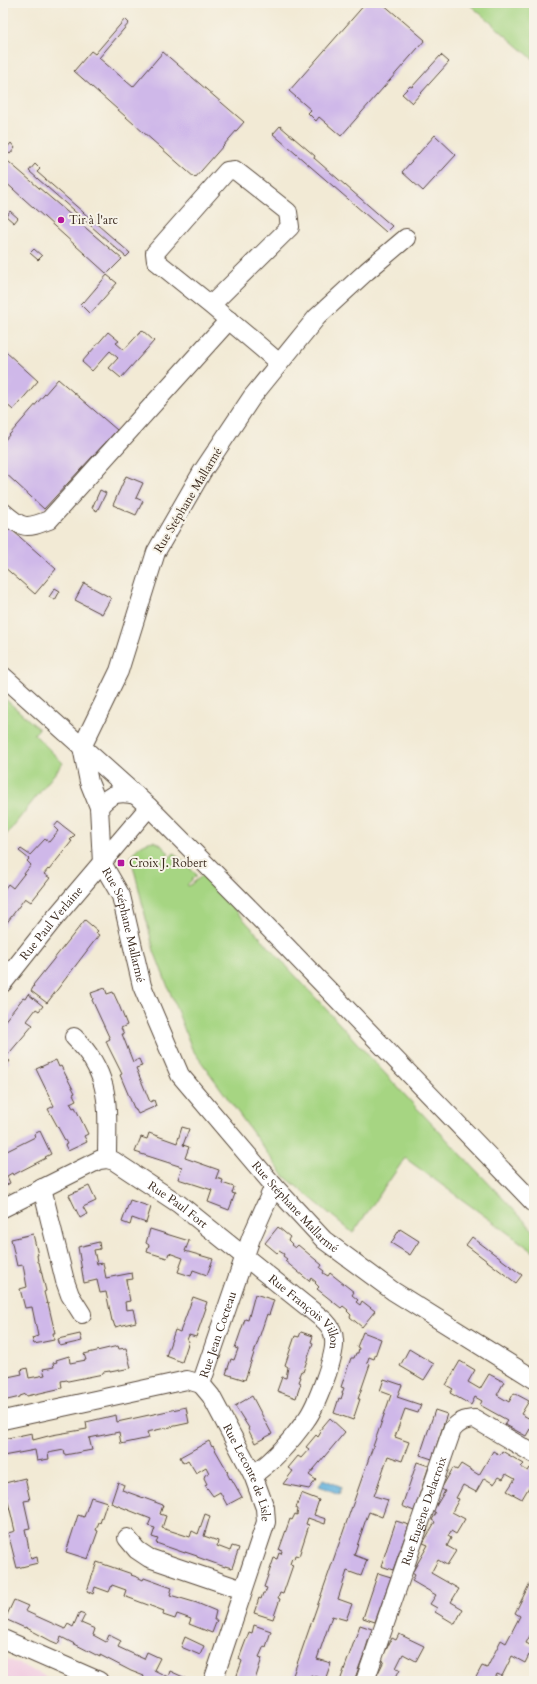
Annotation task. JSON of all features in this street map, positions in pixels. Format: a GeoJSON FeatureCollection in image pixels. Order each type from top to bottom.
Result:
{"type":"FeatureCollection","features":[{"type":"Feature","properties":{"kind":"street"},"geometry":{"type":"LineString","coordinates":[[211,305],[290,227],[288,212],[235,170],[227,171],[155,253],[156,261],[229,320],[279,364]]}},
{"type":"Feature","properties":{"kind":"street","name":"Rue Stéphane Mallarmé"},"geometry":{"type":"LineString","coordinates":[[406,238],[367,271],[317,317],[252,397],[202,472],[156,552],[119,671],[82,747],[89,782],[99,807],[102,863],[121,896],[142,986],[180,1075],[274,1186],[324,1240],[392,1291],[534,1379]]}},
{"type":"Feature","properties":{"kind":"street"},"geometry":{"type":"LineString","coordinates":[[3,512],[15,523],[25,526],[34,526],[49,520],[229,320]]}},
{"type":"Feature","properties":{"kind":"street"},"geometry":{"type":"LineString","coordinates":[[3,676],[142,801],[259,918],[534,1203]]}},
{"type":"Feature","properties":{"kind":"street"},"geometry":{"type":"LineString","coordinates":[[99,807],[112,796],[123,792],[142,801]]}},
{"type":"Feature","properties":{"kind":"street","name":"Rue Paul Verlaine"},"geometry":{"type":"LineString","coordinates":[[3,984],[53,920],[102,863],[142,801]]}},
{"type":"Feature","properties":{"kind":"street"},"geometry":{"type":"LineString","coordinates":[[3,1208],[99,1160],[107,1159],[106,1088],[93,1058],[74,1037]]}},
{"type":"Feature","properties":{"kind":"street","name":"Rue Paul Fort"},"geometry":{"type":"LineString","coordinates":[[107,1159],[122,1166],[179,1204],[245,1257]]}},
{"type":"Feature","properties":{"kind":"street","name":"Rue Jean Cocteau"},"geometry":{"type":"LineString","coordinates":[[3,1420],[187,1380],[200,1384],[251,1238],[274,1186]]}},
{"type":"Feature","properties":{"kind":"street"},"geometry":{"type":"LineString","coordinates":[[42,1188],[64,1281],[70,1296],[82,1314]]}},
{"type":"Feature","properties":{"kind":"street","name":"Rue François Villon"},"geometry":{"type":"LineString","coordinates":[[245,1257],[325,1321],[333,1334],[334,1341],[333,1352],[307,1420],[273,1459],[253,1475]]}},
{"type":"Feature","properties":{"kind":"street","name":"Rue Leconte de Lisle"},"geometry":{"type":"LineString","coordinates":[[200,1384],[211,1396],[253,1475],[265,1508],[266,1522],[213,1681]]}},
{"type":"Feature","properties":{"kind":"street","name":"Rue Eugène Delacroix"},"geometry":{"type":"LineString","coordinates":[[365,1681],[452,1430],[457,1424],[468,1419],[475,1420],[534,1454]]}},
{"type":"Feature","properties":{"kind":"street"},"geometry":{"type":"LineString","coordinates":[[127,1538],[137,1550],[149,1558],[243,1590]]}},
{"type":"Feature","properties":{"kind":"street"},"geometry":{"type":"LineString","coordinates":[[3,1639],[99,1681]]}},
{"type":"Feature","properties":{"kind":"shaded area"},"geometry":{"type":"Polygon","coordinates":[[[3,1657],[56,1681],[3,1681],[3,1657]]]}},
{"type":"Feature","properties":{"kind":"green space"},"geometry":{"type":"Polygon","coordinates":[[[468,3],[534,3],[534,60],[468,3]]]}},
{"type":"Feature","properties":{"kind":"green space"},"geometry":{"type":"Polygon","coordinates":[[[3,697],[39,729],[34,734],[63,763],[3,839],[3,697]]]}},
{"type":"Feature","properties":{"kind":"green space"},"geometry":{"type":"Polygon","coordinates":[[[153,841],[160,844],[169,853],[162,863],[163,864],[174,853],[197,875],[187,885],[189,886],[203,875],[414,1105],[534,1231],[534,1252],[405,1158],[353,1233],[284,1176],[192,1049],[154,951],[131,857],[140,846],[153,841]]]}},
{"type":"Feature","properties":{"kind":"water"},"geometry":{"type":"Polygon","coordinates":[[[323,1479],[342,1487],[339,1494],[319,1486],[323,1479]]]}},
{"type":"Feature","properties":{"kind":"building"},"geometry":{"type":"Polygon","coordinates":[[[366,3],[382,3],[425,40],[341,136],[319,117],[316,121],[308,113],[311,110],[289,91],[366,3]]]}},
{"type":"Feature","properties":{"kind":"building"},"geometry":{"type":"Polygon","coordinates":[[[125,19],[129,23],[99,58],[133,87],[163,52],[244,122],[195,178],[74,71],[91,51],[95,54],[125,19]]]}},
{"type":"Feature","properties":{"kind":"building"},"geometry":{"type":"Polygon","coordinates":[[[441,55],[449,62],[412,103],[402,94],[410,86],[412,87],[441,55]]]}},
{"type":"Feature","properties":{"kind":"building"},"geometry":{"type":"Polygon","coordinates":[[[280,126],[315,156],[314,158],[392,226],[386,232],[273,134],[280,126]]]}},
{"type":"Feature","properties":{"kind":"building"},"geometry":{"type":"Polygon","coordinates":[[[435,135],[456,155],[423,191],[402,172],[435,135]]]}},
{"type":"Feature","properties":{"kind":"building"},"geometry":{"type":"Polygon","coordinates":[[[11,143],[15,148],[10,154],[5,150],[11,143]]]}},
{"type":"Feature","properties":{"kind":"building","name":"Tir à l'arc"},"geometry":{"type":"Polygon","coordinates":[[[3,157],[122,259],[109,272],[106,273],[3,180],[3,157]]]}},
{"type":"Feature","properties":{"kind":"building"},"geometry":{"type":"Polygon","coordinates":[[[35,164],[40,169],[37,172],[130,253],[126,257],[29,171],[35,164]]]}},
{"type":"Feature","properties":{"kind":"building"},"geometry":{"type":"Polygon","coordinates":[[[10,211],[18,218],[14,223],[6,216],[10,211]]]}},
{"type":"Feature","properties":{"kind":"building"},"geometry":{"type":"Polygon","coordinates":[[[34,249],[42,256],[38,260],[30,253],[34,249]]]}},
{"type":"Feature","properties":{"kind":"building"},"geometry":{"type":"Polygon","coordinates":[[[107,275],[117,283],[90,314],[80,304],[83,301],[84,302],[107,275]]]}},
{"type":"Feature","properties":{"kind":"building"},"geometry":{"type":"Polygon","coordinates":[[[142,330],[154,341],[121,378],[109,368],[118,358],[110,351],[92,371],[82,362],[108,332],[119,341],[116,343],[124,350],[142,330]]]}},
{"type":"Feature","properties":{"kind":"building"},"geometry":{"type":"Polygon","coordinates":[[[6,352],[38,381],[13,410],[3,401],[3,356],[6,352]]]}},
{"type":"Feature","properties":{"kind":"building"},"geometry":{"type":"Polygon","coordinates":[[[58,379],[117,430],[44,509],[3,471],[3,442],[58,379]]]}},
{"type":"Feature","properties":{"kind":"building"},"geometry":{"type":"Polygon","coordinates":[[[126,476],[143,483],[136,498],[143,501],[136,515],[113,505],[126,476]]]}},
{"type":"Feature","properties":{"kind":"building"},"geometry":{"type":"Polygon","coordinates":[[[100,490],[106,493],[97,511],[92,508],[100,490]]]}},
{"type":"Feature","properties":{"kind":"building"},"geometry":{"type":"Polygon","coordinates":[[[3,522],[56,569],[35,594],[3,566],[3,522]]]}},
{"type":"Feature","properties":{"kind":"building"},"geometry":{"type":"Polygon","coordinates":[[[84,583],[111,598],[102,614],[75,600],[84,583]]]}},
{"type":"Feature","properties":{"kind":"building"},"geometry":{"type":"Polygon","coordinates":[[[55,588],[60,591],[55,600],[49,597],[55,588]]]}},
{"type":"Feature","properties":{"kind":"building"},"geometry":{"type":"Polygon","coordinates":[[[58,822],[75,835],[70,840],[72,841],[49,870],[48,869],[44,874],[50,878],[31,902],[25,898],[3,928],[3,891],[8,884],[13,888],[31,865],[27,861],[29,859],[19,851],[21,849],[30,855],[45,839],[49,842],[58,831],[54,827],[58,822]]]}},
{"type":"Feature","properties":{"kind":"building"},"geometry":{"type":"Polygon","coordinates":[[[85,920],[98,931],[96,933],[99,935],[47,1003],[31,991],[34,986],[33,985],[85,920]]]}},
{"type":"Feature","properties":{"kind":"building"},"geometry":{"type":"Polygon","coordinates":[[[105,988],[107,994],[113,992],[119,1005],[127,1025],[121,1028],[124,1034],[122,1034],[133,1062],[139,1059],[142,1066],[136,1068],[150,1102],[154,1100],[156,1106],[138,1114],[120,1075],[122,1074],[108,1046],[106,1041],[110,1039],[92,1000],[91,993],[105,988]]]}},
{"type":"Feature","properties":{"kind":"building"},"geometry":{"type":"Polygon","coordinates":[[[28,994],[43,1006],[39,1011],[36,1009],[27,1021],[33,1025],[5,1058],[10,1061],[3,1070],[3,1035],[6,1031],[3,1029],[3,1023],[28,994]]]}},
{"type":"Feature","properties":{"kind":"building"},"geometry":{"type":"Polygon","coordinates":[[[56,1060],[59,1067],[61,1066],[75,1093],[73,1094],[76,1100],[70,1103],[73,1108],[75,1107],[88,1134],[84,1136],[87,1142],[68,1151],[65,1145],[67,1144],[48,1109],[54,1106],[36,1069],[56,1060]]]}},
{"type":"Feature","properties":{"kind":"building"},"geometry":{"type":"Polygon","coordinates":[[[182,1127],[189,1129],[183,1145],[189,1147],[185,1158],[219,1170],[216,1178],[223,1180],[222,1183],[234,1187],[232,1193],[235,1194],[229,1210],[208,1202],[212,1190],[178,1179],[182,1167],[135,1152],[141,1137],[147,1139],[149,1133],[177,1143],[182,1127]]]}},
{"type":"Feature","properties":{"kind":"building"},"geometry":{"type":"Polygon","coordinates":[[[40,1131],[51,1154],[13,1175],[12,1173],[7,1176],[10,1183],[3,1187],[3,1153],[35,1137],[34,1134],[40,1131]]]}},
{"type":"Feature","properties":{"kind":"building"},"geometry":{"type":"Polygon","coordinates":[[[89,1186],[96,1201],[83,1207],[87,1214],[80,1218],[69,1195],[89,1186]]]}},
{"type":"Feature","properties":{"kind":"building"},"geometry":{"type":"Polygon","coordinates":[[[130,1200],[151,1207],[146,1223],[132,1218],[130,1225],[122,1222],[130,1200]]]}},
{"type":"Feature","properties":{"kind":"building"},"geometry":{"type":"Polygon","coordinates":[[[278,1227],[290,1237],[288,1240],[292,1244],[291,1245],[295,1248],[298,1245],[322,1265],[320,1268],[324,1271],[323,1273],[328,1276],[330,1273],[354,1292],[352,1295],[358,1300],[356,1302],[360,1305],[362,1301],[375,1311],[362,1327],[350,1317],[351,1315],[347,1311],[348,1310],[343,1306],[341,1308],[317,1289],[319,1287],[315,1283],[316,1282],[311,1278],[309,1281],[285,1261],[287,1259],[283,1256],[284,1254],[279,1251],[277,1253],[265,1243],[278,1227]]]}},
{"type":"Feature","properties":{"kind":"building"},"geometry":{"type":"Polygon","coordinates":[[[150,1229],[189,1241],[185,1251],[213,1259],[207,1275],[193,1270],[191,1276],[178,1272],[183,1258],[169,1253],[167,1258],[147,1252],[149,1245],[146,1243],[150,1229]]]}},
{"type":"Feature","properties":{"kind":"building"},"geometry":{"type":"Polygon","coordinates":[[[400,1229],[419,1241],[410,1255],[391,1243],[400,1229]]]}},
{"type":"Feature","properties":{"kind":"building"},"geometry":{"type":"Polygon","coordinates":[[[33,1234],[38,1255],[38,1262],[46,1291],[44,1292],[55,1333],[53,1333],[54,1340],[34,1344],[32,1338],[38,1336],[32,1307],[25,1308],[20,1289],[27,1287],[23,1265],[17,1266],[11,1239],[33,1234]]]}},
{"type":"Feature","properties":{"kind":"building"},"geometry":{"type":"Polygon","coordinates":[[[472,1237],[522,1275],[516,1283],[466,1245],[472,1237]]]}},
{"type":"Feature","properties":{"kind":"building"},"geometry":{"type":"Polygon","coordinates":[[[99,1242],[100,1249],[94,1250],[97,1264],[103,1263],[106,1278],[132,1273],[133,1279],[126,1280],[130,1301],[125,1302],[126,1310],[133,1309],[136,1322],[115,1327],[112,1321],[106,1292],[100,1293],[97,1280],[84,1283],[78,1247],[99,1242]]]}},
{"type":"Feature","properties":{"kind":"building"},"geometry":{"type":"Polygon","coordinates":[[[255,1294],[274,1300],[269,1315],[267,1314],[245,1380],[226,1374],[231,1359],[234,1360],[238,1349],[235,1348],[245,1319],[248,1320],[255,1294]]]}},
{"type":"Feature","properties":{"kind":"building"},"geometry":{"type":"Polygon","coordinates":[[[193,1297],[207,1302],[206,1308],[196,1337],[189,1335],[187,1340],[189,1341],[182,1362],[166,1356],[175,1330],[180,1332],[193,1297]]]}},
{"type":"Feature","properties":{"kind":"building"},"geometry":{"type":"Polygon","coordinates":[[[301,1332],[313,1336],[311,1342],[313,1343],[303,1372],[301,1371],[299,1376],[301,1377],[299,1382],[301,1383],[296,1398],[277,1391],[282,1377],[286,1378],[288,1367],[285,1365],[295,1336],[299,1337],[301,1332]]]}},
{"type":"Feature","properties":{"kind":"building"},"geometry":{"type":"Polygon","coordinates":[[[363,1332],[381,1339],[374,1359],[369,1357],[367,1363],[370,1364],[358,1399],[360,1399],[353,1420],[334,1413],[339,1398],[341,1399],[343,1393],[344,1388],[341,1387],[351,1358],[354,1358],[356,1353],[358,1353],[359,1348],[357,1347],[363,1332]]]}},
{"type":"Feature","properties":{"kind":"building"},"geometry":{"type":"Polygon","coordinates":[[[80,1334],[82,1341],[60,1346],[58,1339],[80,1334]]]}},
{"type":"Feature","properties":{"kind":"building"},"geometry":{"type":"Polygon","coordinates":[[[118,1346],[119,1349],[126,1348],[131,1368],[103,1372],[103,1374],[68,1381],[61,1381],[62,1388],[27,1396],[26,1394],[3,1401],[3,1378],[22,1374],[21,1370],[27,1368],[29,1378],[45,1375],[43,1369],[54,1367],[53,1363],[57,1362],[56,1360],[69,1356],[70,1363],[86,1360],[84,1354],[118,1346]]]}},
{"type":"Feature","properties":{"kind":"building"},"geometry":{"type":"Polygon","coordinates":[[[409,1349],[434,1364],[424,1380],[400,1366],[409,1349]]]}},
{"type":"Feature","properties":{"kind":"building"},"geometry":{"type":"Polygon","coordinates":[[[460,1361],[475,1370],[468,1382],[480,1389],[489,1374],[504,1382],[497,1395],[509,1402],[514,1393],[529,1401],[521,1414],[534,1421],[534,1432],[530,1429],[526,1436],[504,1424],[507,1420],[480,1405],[482,1401],[475,1397],[471,1405],[450,1393],[453,1389],[446,1385],[460,1361]]]}},
{"type":"Feature","properties":{"kind":"building"},"geometry":{"type":"Polygon","coordinates":[[[384,1379],[402,1385],[397,1397],[421,1405],[418,1413],[405,1409],[397,1431],[395,1437],[409,1442],[402,1461],[388,1456],[374,1496],[388,1500],[382,1517],[369,1512],[354,1555],[367,1560],[361,1576],[347,1571],[338,1599],[352,1604],[346,1620],[332,1616],[317,1659],[331,1663],[325,1680],[311,1675],[309,1681],[291,1681],[391,1395],[380,1391],[384,1379]]]}},
{"type":"Feature","properties":{"kind":"building"},"geometry":{"type":"Polygon","coordinates":[[[252,1396],[272,1434],[255,1443],[248,1429],[249,1428],[235,1406],[252,1396]]]}},
{"type":"Feature","properties":{"kind":"building"},"geometry":{"type":"Polygon","coordinates":[[[186,1407],[189,1423],[147,1432],[149,1438],[121,1444],[119,1432],[89,1438],[92,1450],[65,1455],[64,1450],[48,1453],[49,1459],[37,1461],[35,1450],[3,1456],[3,1439],[32,1433],[33,1440],[87,1429],[86,1422],[116,1415],[117,1422],[186,1407]]]}},
{"type":"Feature","properties":{"kind":"building"},"geometry":{"type":"Polygon","coordinates":[[[435,1410],[447,1414],[432,1459],[420,1455],[435,1410]]]}},
{"type":"Feature","properties":{"kind":"building"},"geometry":{"type":"Polygon","coordinates":[[[330,1418],[345,1432],[309,1475],[316,1480],[309,1489],[283,1484],[293,1471],[288,1468],[298,1456],[301,1458],[309,1449],[306,1447],[316,1435],[318,1437],[321,1432],[319,1431],[330,1418]]]}},
{"type":"Feature","properties":{"kind":"building"},"geometry":{"type":"Polygon","coordinates":[[[209,1441],[228,1472],[227,1473],[230,1479],[231,1478],[242,1497],[227,1505],[220,1492],[213,1496],[205,1485],[207,1484],[204,1478],[205,1475],[209,1473],[206,1467],[196,1473],[188,1460],[183,1463],[180,1457],[209,1441]]]}},
{"type":"Feature","properties":{"kind":"building"},"geometry":{"type":"Polygon","coordinates":[[[493,1451],[500,1455],[502,1451],[524,1464],[521,1467],[528,1471],[530,1468],[534,1470],[534,1490],[529,1487],[522,1499],[507,1491],[515,1479],[506,1474],[503,1479],[499,1477],[494,1484],[484,1478],[476,1492],[463,1485],[456,1498],[459,1499],[452,1512],[465,1519],[456,1534],[451,1531],[448,1536],[451,1538],[447,1546],[456,1551],[447,1565],[438,1560],[431,1573],[459,1589],[451,1602],[463,1609],[455,1624],[435,1612],[437,1608],[430,1604],[436,1595],[412,1581],[415,1575],[412,1573],[428,1545],[423,1543],[435,1522],[432,1520],[436,1513],[433,1511],[445,1491],[441,1489],[453,1468],[457,1470],[461,1464],[479,1475],[493,1451]]]}},
{"type":"Feature","properties":{"kind":"building"},"geometry":{"type":"Polygon","coordinates":[[[417,1462],[429,1466],[414,1511],[402,1506],[417,1462]]]}},
{"type":"Feature","properties":{"kind":"building"},"geometry":{"type":"Polygon","coordinates":[[[25,1478],[30,1500],[24,1501],[30,1528],[25,1529],[31,1559],[37,1557],[38,1563],[17,1568],[8,1533],[15,1531],[5,1489],[5,1483],[25,1478]]]}},
{"type":"Feature","properties":{"kind":"building"},"geometry":{"type":"Polygon","coordinates":[[[118,1482],[124,1485],[122,1490],[163,1505],[160,1514],[166,1516],[162,1528],[190,1537],[192,1531],[198,1534],[205,1514],[210,1516],[204,1536],[218,1541],[217,1546],[230,1551],[232,1546],[239,1548],[232,1568],[225,1567],[156,1543],[158,1539],[152,1537],[155,1528],[148,1526],[151,1519],[111,1503],[118,1482]]]}},
{"type":"Feature","properties":{"kind":"building"},"geometry":{"type":"Polygon","coordinates":[[[301,1493],[319,1500],[314,1515],[326,1519],[325,1524],[308,1518],[306,1524],[309,1525],[299,1556],[295,1555],[294,1559],[292,1558],[290,1564],[293,1565],[283,1594],[280,1593],[278,1598],[280,1599],[273,1619],[254,1613],[259,1598],[261,1599],[267,1588],[264,1587],[274,1558],[277,1559],[279,1553],[281,1554],[282,1551],[279,1550],[290,1519],[292,1520],[295,1514],[297,1515],[298,1509],[296,1508],[301,1493]]]}},
{"type":"Feature","properties":{"kind":"building"},"geometry":{"type":"Polygon","coordinates":[[[91,1497],[107,1502],[96,1530],[98,1531],[88,1559],[66,1552],[78,1515],[84,1517],[91,1497]]]}},
{"type":"Feature","properties":{"kind":"building"},"geometry":{"type":"Polygon","coordinates":[[[396,1521],[409,1525],[393,1570],[381,1566],[396,1521]]]}},
{"type":"Feature","properties":{"kind":"building"},"geometry":{"type":"Polygon","coordinates":[[[97,1562],[132,1574],[131,1575],[143,1580],[144,1578],[172,1588],[170,1595],[197,1603],[216,1611],[214,1620],[217,1620],[212,1633],[189,1624],[191,1619],[177,1614],[175,1619],[163,1615],[164,1611],[124,1596],[126,1590],[112,1585],[109,1592],[95,1587],[93,1594],[87,1591],[97,1562]]]}},
{"type":"Feature","properties":{"kind":"building"},"geometry":{"type":"Polygon","coordinates":[[[378,1573],[391,1577],[375,1622],[363,1618],[378,1573]]]}},
{"type":"Feature","properties":{"kind":"building"},"geometry":{"type":"Polygon","coordinates":[[[534,1575],[534,1614],[531,1621],[534,1623],[534,1628],[526,1643],[534,1647],[534,1657],[529,1655],[525,1663],[512,1656],[502,1676],[497,1674],[494,1681],[474,1681],[482,1666],[487,1668],[501,1640],[506,1643],[520,1616],[515,1613],[534,1575]]]}},
{"type":"Feature","properties":{"kind":"building"},"geometry":{"type":"Polygon","coordinates":[[[14,1600],[28,1606],[25,1611],[65,1629],[68,1624],[73,1627],[79,1613],[85,1615],[81,1623],[95,1629],[93,1635],[106,1642],[109,1635],[121,1641],[118,1647],[144,1659],[147,1652],[160,1658],[154,1670],[168,1677],[170,1671],[192,1681],[142,1681],[144,1676],[100,1655],[100,1657],[61,1637],[58,1644],[51,1641],[25,1627],[5,1619],[14,1600]]]}},
{"type":"Feature","properties":{"kind":"building"},"geometry":{"type":"Polygon","coordinates":[[[254,1625],[271,1631],[266,1647],[264,1646],[259,1657],[262,1658],[255,1680],[257,1681],[235,1681],[242,1661],[239,1659],[241,1653],[249,1632],[252,1633],[254,1625]]]}},
{"type":"Feature","properties":{"kind":"building"},"geometry":{"type":"Polygon","coordinates":[[[360,1625],[372,1629],[365,1651],[354,1681],[340,1681],[360,1625]]]}},
{"type":"Feature","properties":{"kind":"building"},"geometry":{"type":"Polygon","coordinates":[[[399,1634],[424,1646],[416,1661],[403,1654],[396,1668],[400,1669],[394,1681],[374,1681],[384,1661],[381,1660],[392,1638],[396,1640],[399,1634]]]}},
{"type":"Feature","properties":{"kind":"building"},"geometry":{"type":"Polygon","coordinates":[[[185,1637],[204,1646],[200,1655],[181,1647],[185,1637]]]}},
{"type":"Feature","properties":{"kind":"place","name":"Tir à l'arc"},"geometry":{"type":"Point","coordinates":[61,220]}},
{"type":"Feature","properties":{"kind":"place","name":"Croix J. Robert"},"geometry":{"type":"Point","coordinates":[121,863]}}]}
